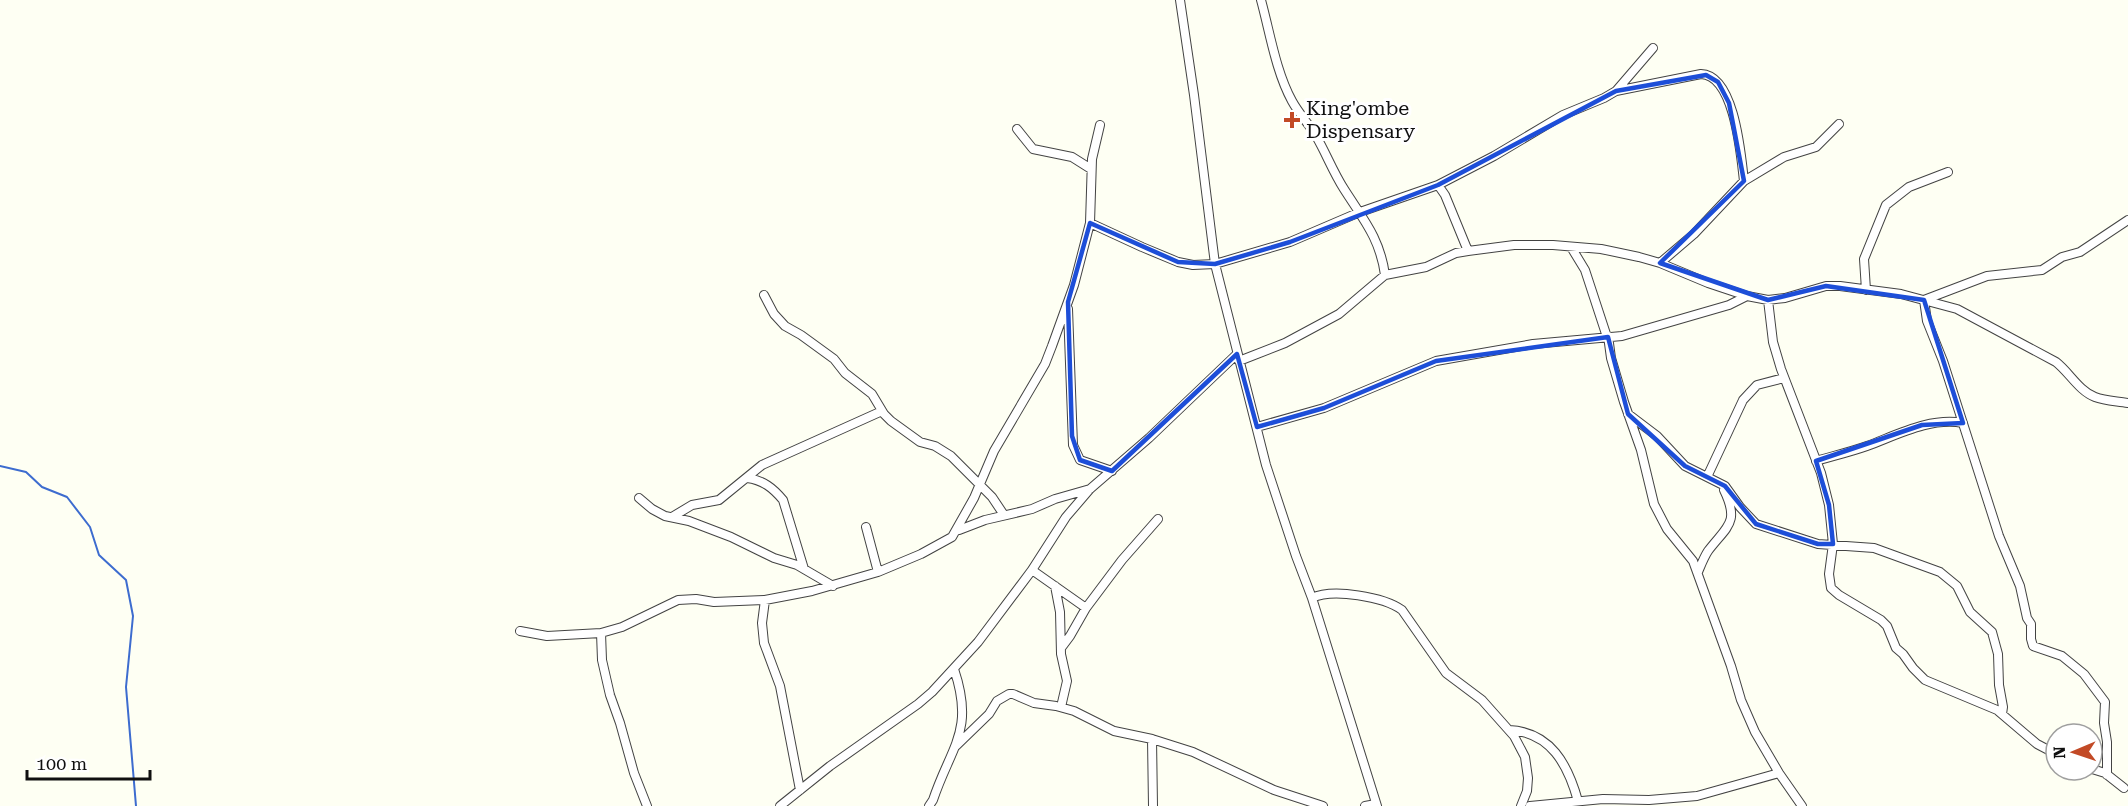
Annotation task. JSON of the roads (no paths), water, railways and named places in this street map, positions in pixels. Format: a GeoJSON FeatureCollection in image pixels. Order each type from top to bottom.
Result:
{"type":"FeatureCollection","features":[{"type":"Feature","properties":{"kind":"street"},"geometry":{"type":"LineString","coordinates":[[1180,0],[1215,264],[1266,465],[1312,598],[1377,805],[1365,806]]}},
{"type":"Feature","properties":{"kind":"street"},"geometry":{"type":"LineString","coordinates":[[1261,0],[1281,77],[1287,91],[1296,109],[1316,135],[1344,189],[1378,245],[1384,276]]}},
{"type":"Feature","properties":{"kind":"street"},"geometry":{"type":"LineString","coordinates":[[1616,91],[1653,48]]}},
{"type":"Feature","properties":{"kind":"street"},"geometry":{"type":"LineString","coordinates":[[1090,223],[1178,262],[1193,265],[1215,264],[1290,242],[1360,212],[1438,185],[1494,156],[1563,115],[1616,91],[1701,74],[1711,76],[1718,82],[1729,103],[1740,144],[1744,182]]}},
{"type":"Feature","properties":{"kind":"street"},"geometry":{"type":"LineString","coordinates":[[1660,263],[1694,234],[1744,182],[1775,161],[1816,147],[1839,124]]}},
{"type":"Feature","properties":{"kind":"street"},"geometry":{"type":"LineString","coordinates":[[520,631],[547,636],[601,633],[622,627],[678,600],[696,599],[714,602],[765,600],[833,586],[878,572],[944,543],[957,531],[993,451],[1045,364],[1068,302],[1090,223],[1093,147],[1100,125]]}},
{"type":"Feature","properties":{"kind":"street"},"geometry":{"type":"LineString","coordinates":[[1017,129],[1033,148],[1072,157],[1091,169]]}},
{"type":"Feature","properties":{"kind":"street"},"geometry":{"type":"LineString","coordinates":[[1866,290],[1864,259],[1886,204],[1909,187],[1948,172]]}},
{"type":"Feature","properties":{"kind":"street"},"geometry":{"type":"LineString","coordinates":[[1438,185],[1445,195],[1468,250]]}},
{"type":"Feature","properties":{"kind":"street"},"geometry":{"type":"LineString","coordinates":[[1924,300],[1987,276],[2042,270],[2062,257],[2080,252],[2128,220]]}},
{"type":"Feature","properties":{"kind":"street"},"geometry":{"type":"LineString","coordinates":[[783,805],[830,766],[918,704],[954,669],[978,642],[1032,570],[1066,517],[1090,489],[1238,358],[1284,343],[1339,314],[1384,276],[1426,267],[1456,253],[1514,245],[1601,249],[1660,263],[1708,283],[1747,296],[1768,300],[1785,298],[1826,286],[1901,294],[1957,309],[2056,362],[2094,397],[2128,404]]}},
{"type":"Feature","properties":{"kind":"street"},"geometry":{"type":"LineString","coordinates":[[1571,246],[1585,270],[1607,337],[1611,358],[1646,468],[1654,504],[1667,529],[1687,552],[1698,572],[1741,700],[1755,732],[1802,806]]}},
{"type":"Feature","properties":{"kind":"street"},"geometry":{"type":"LineString","coordinates":[[764,295],[774,314],[784,326],[834,359],[845,373],[872,394],[891,422],[920,442],[942,449],[980,484],[1004,515]]}},
{"type":"Feature","properties":{"kind":"street"},"geometry":{"type":"LineString","coordinates":[[1257,427],[1324,408],[1436,361],[1533,344],[1622,336],[1729,305],[1747,296]]}},
{"type":"Feature","properties":{"kind":"street"},"geometry":{"type":"LineString","coordinates":[[1768,300],[1773,342],[1784,378],[1816,461],[1829,505],[1833,544],[1829,574],[1830,584],[1834,591],[1881,620],[1887,626],[1896,648],[1925,680],[1973,702],[1986,705],[2044,748]]}},
{"type":"Feature","properties":{"kind":"street"},"geometry":{"type":"LineString","coordinates":[[1924,300],[1927,321],[1943,361],[1999,536],[2020,586],[2027,618],[2031,624],[2033,646],[2062,656],[2084,675],[2105,702],[2107,774]]}},
{"type":"Feature","properties":{"kind":"street"},"geometry":{"type":"LineString","coordinates":[[1068,302],[1073,445],[1080,460],[1113,471]]}},
{"type":"Feature","properties":{"kind":"street"},"geometry":{"type":"LineString","coordinates":[[1707,477],[1743,400],[1757,385],[1784,378]]}},
{"type":"Feature","properties":{"kind":"street"},"geometry":{"type":"LineString","coordinates":[[672,517],[692,505],[719,500],[762,465],[882,411]]}},
{"type":"Feature","properties":{"kind":"street"},"geometry":{"type":"LineString","coordinates":[[1628,414],[1657,436],[1685,466],[1728,489],[1740,507],[1756,524],[1806,541],[1874,548],[1940,572],[1949,578],[1963,596],[1970,612],[1992,632],[1998,654],[1999,685],[2003,707],[2001,714]]}},
{"type":"Feature","properties":{"kind":"street"},"geometry":{"type":"LineString","coordinates":[[1816,461],[1862,448],[1922,425],[1963,423]]}},
{"type":"Feature","properties":{"kind":"street"},"geometry":{"type":"LineString","coordinates":[[747,478],[766,484],[783,500],[805,569]]}},
{"type":"Feature","properties":{"kind":"street"},"geometry":{"type":"LineString","coordinates":[[1698,572],[1708,552],[1731,522],[1732,510],[1720,483]]}},
{"type":"Feature","properties":{"kind":"street"},"geometry":{"type":"LineString","coordinates":[[957,531],[1090,489]]}},
{"type":"Feature","properties":{"kind":"street"},"geometry":{"type":"LineString","coordinates":[[639,498],[652,509],[731,537],[758,551],[805,569],[833,586]]}},
{"type":"Feature","properties":{"kind":"street"},"geometry":{"type":"LineString","coordinates":[[1061,648],[1086,608],[1122,560],[1158,519]]}},
{"type":"Feature","properties":{"kind":"street"},"geometry":{"type":"LineString","coordinates":[[866,527],[878,572]]}},
{"type":"Feature","properties":{"kind":"street"},"geometry":{"type":"LineString","coordinates":[[1032,570],[1086,608]]}},
{"type":"Feature","properties":{"kind":"street"},"geometry":{"type":"LineString","coordinates":[[1055,586],[1060,612],[1061,648],[1067,681],[1061,707]]}},
{"type":"Feature","properties":{"kind":"street"},"geometry":{"type":"LineString","coordinates":[[1312,598],[1320,594],[1353,596],[1393,604],[1402,610],[1446,673],[1482,700],[1509,730],[1522,750],[1527,767],[1527,792],[1521,806]]}},
{"type":"Feature","properties":{"kind":"street"},"geometry":{"type":"LineString","coordinates":[[765,600],[762,623],[764,643],[780,686],[800,790]]}},
{"type":"Feature","properties":{"kind":"street"},"geometry":{"type":"LineString","coordinates":[[601,633],[602,660],[610,694],[631,764],[647,806]]}},
{"type":"Feature","properties":{"kind":"street"},"geometry":{"type":"LineString","coordinates":[[929,806],[961,732],[963,701],[954,669]]}},
{"type":"Feature","properties":{"kind":"street"},"geometry":{"type":"LineString","coordinates":[[956,746],[989,714],[997,701],[1009,694],[1018,695],[1034,703],[1061,707],[1083,715],[1114,731],[1152,739],[1193,752],[1274,790],[1323,806]]}},
{"type":"Feature","properties":{"kind":"street"},"geometry":{"type":"LineString","coordinates":[[1509,730],[1521,731],[1551,747],[1567,768],[1578,801]]}},
{"type":"Feature","properties":{"kind":"street"},"geometry":{"type":"LineString","coordinates":[[1152,739],[1153,806]]}},
{"type":"Feature","properties":{"kind":"street"},"geometry":{"type":"LineString","coordinates":[[1530,806],[1578,801],[1659,800],[1697,796],[1779,772]]}},
{"type":"Feature","properties":{"kind":"street"},"geometry":{"type":"LineString","coordinates":[[2104,773],[2124,788]]}},
{"type":"Feature","properties":{"kind":"street"},"geometry":{"type":"LineString","coordinates":[[1653,806],[1659,800]]}},
{"type":"Feature","properties":{"kind":"waterway"},"geometry":{"type":"LineString","coordinates":[[0,466],[26,472],[42,487],[67,497],[90,527],[99,555],[126,580],[133,616],[126,687],[136,806]]}},
{"type":"Feature","properties":{"kind":"place","name":"King'ombe Dispensary"},"geometry":{"type":"Point","coordinates":[1292,120]}}]}
